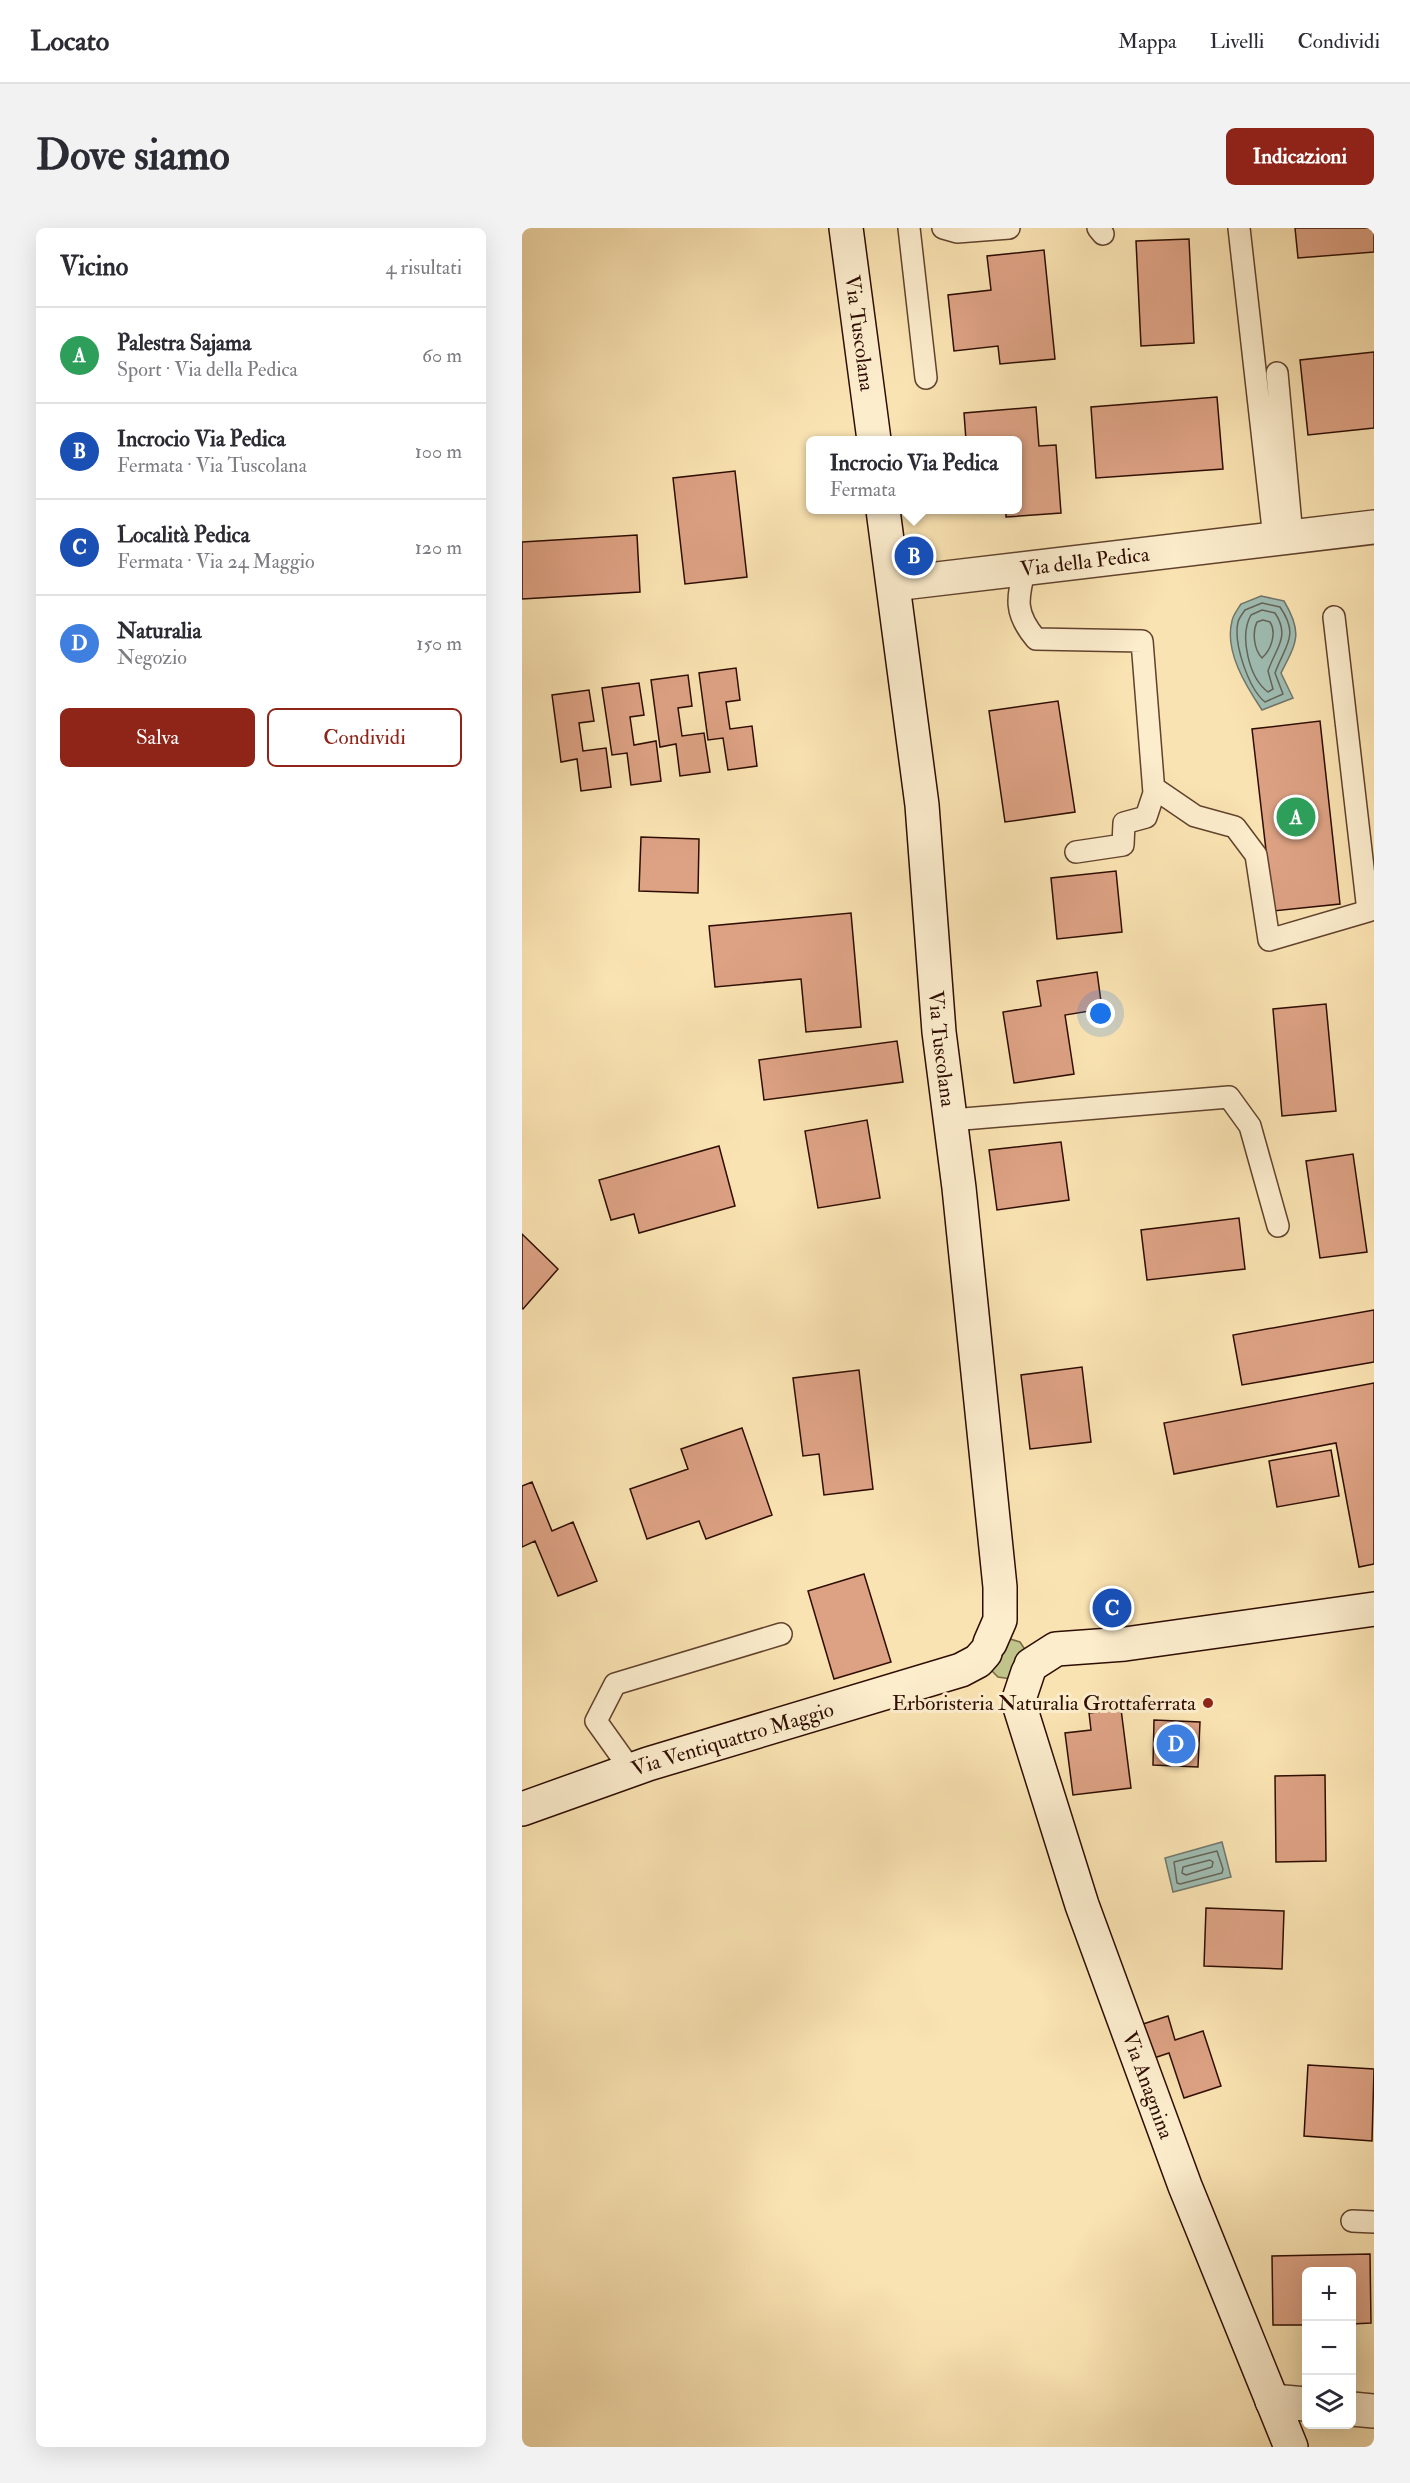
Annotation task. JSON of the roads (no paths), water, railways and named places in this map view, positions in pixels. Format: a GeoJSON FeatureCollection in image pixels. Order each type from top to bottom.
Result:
{"type":"FeatureCollection","features":[{"type":"Feature","properties":{"kind":"main road","name":"Via Tuscolana"},"geometry":{"type":"LineString","coordinates":[[846,228],[872,436]]}},
{"type":"Feature","properties":{"kind":"main road","name":"Via Tuscolana"},"geometry":{"type":"LineString","coordinates":[[884,514],[922,805],[939,1032],[951,1119],[1008,1658]]}},
{"type":"Feature","properties":{"kind":"main road","name":"Via della Pedica"},"geometry":{"type":"LineString","coordinates":[[894,584],[1374,527]]}},
{"type":"Feature","properties":{"kind":"main road"},"geometry":{"type":"LineString","coordinates":[[1008,1658],[1056,1649],[1125,1644],[1374,1609]]}},
{"type":"Feature","properties":{"kind":"main road","name":"Via Ventiquattro Maggio"},"geometry":{"type":"LineString","coordinates":[[522,1809],[632,1770],[1008,1658]]}},
{"type":"Feature","properties":{"kind":"main road","name":"Via Anagnina"},"geometry":{"type":"LineString","coordinates":[[1008,1658],[1024,1719],[1082,1905],[1185,2186],[1291,2447]]}},
{"type":"Feature","properties":{"kind":"main road"},"geometry":{"type":"LineString","coordinates":[[1272,2401],[1302,2404]]}},
{"type":"Feature","properties":{"kind":"main road"},"geometry":{"type":"LineString","coordinates":[[1356,2409],[1374,2411]]}},
{"type":"Feature","properties":{"kind":"lane"},"geometry":{"type":"LineString","coordinates":[[909,228],[926,378]]}},
{"type":"Feature","properties":{"kind":"lane"},"geometry":{"type":"LineString","coordinates":[[943,228],[957,232],[1009,228]]}},
{"type":"Feature","properties":{"kind":"lane"},"geometry":{"type":"LineString","coordinates":[[1239,228],[1270,489],[1283,538]]}},
{"type":"Feature","properties":{"kind":"lane"},"geometry":{"type":"LineString","coordinates":[[1277,373],[1283,538]]}},
{"type":"Feature","properties":{"kind":"lane"},"geometry":{"type":"LineString","coordinates":[[1025,568],[1018,593],[1023,623],[1036,639],[1142,641],[1154,793],[1146,817],[1124,824],[1123,845],[1076,852]]}},
{"type":"Feature","properties":{"kind":"lane"},"geometry":{"type":"LineString","coordinates":[[1154,788],[1195,816],[1235,827],[1256,855],[1269,940],[1368,910],[1334,617]]}},
{"type":"Feature","properties":{"kind":"lane"},"geometry":{"type":"LineString","coordinates":[[951,1119],[1229,1097],[1250,1126],[1278,1226]]}},
{"type":"Feature","properties":{"kind":"lane"},"geometry":{"type":"LineString","coordinates":[[632,1770],[596,1721],[615,1684],[781,1634]]}},
{"type":"Feature","properties":{"kind":"lane"},"geometry":{"type":"LineString","coordinates":[[1352,2221],[1374,2222]]}},
{"type":"Feature","properties":{"kind":"water"},"geometry":{"type":"Polygon","coordinates":[[[1261,596],[1284,601],[1296,630],[1294,645],[1281,673],[1293,698],[1262,710],[1238,668],[1230,632],[1234,614],[1241,604],[1261,596]]]}},
{"type":"Feature","properties":{"kind":"water"},"geometry":{"type":"Polygon","coordinates":[[[1222,1842],[1231,1877],[1173,1892],[1165,1858],[1222,1842]]]}},
{"type":"Feature","properties":{"kind":"place","name":"Incrocio Via Pedica"},"geometry":{"type":"Point","coordinates":[914,556]}},
{"type":"Feature","properties":{"kind":"place","name":"Palestra Sajama"},"geometry":{"type":"Point","coordinates":[1296,817]}},
{"type":"Feature","properties":{"kind":"place","name":"Località Pedica"},"geometry":{"type":"Point","coordinates":[1112,1608]}},
{"type":"Feature","properties":{"kind":"place","name":"Erboristeria Naturalia Grottaferrata"},"geometry":{"type":"Point","coordinates":[1208,1703]}},
{"type":"Feature","properties":{"kind":"place","name":"Naturalia"},"geometry":{"type":"Point","coordinates":[1176,1744]}}]}
